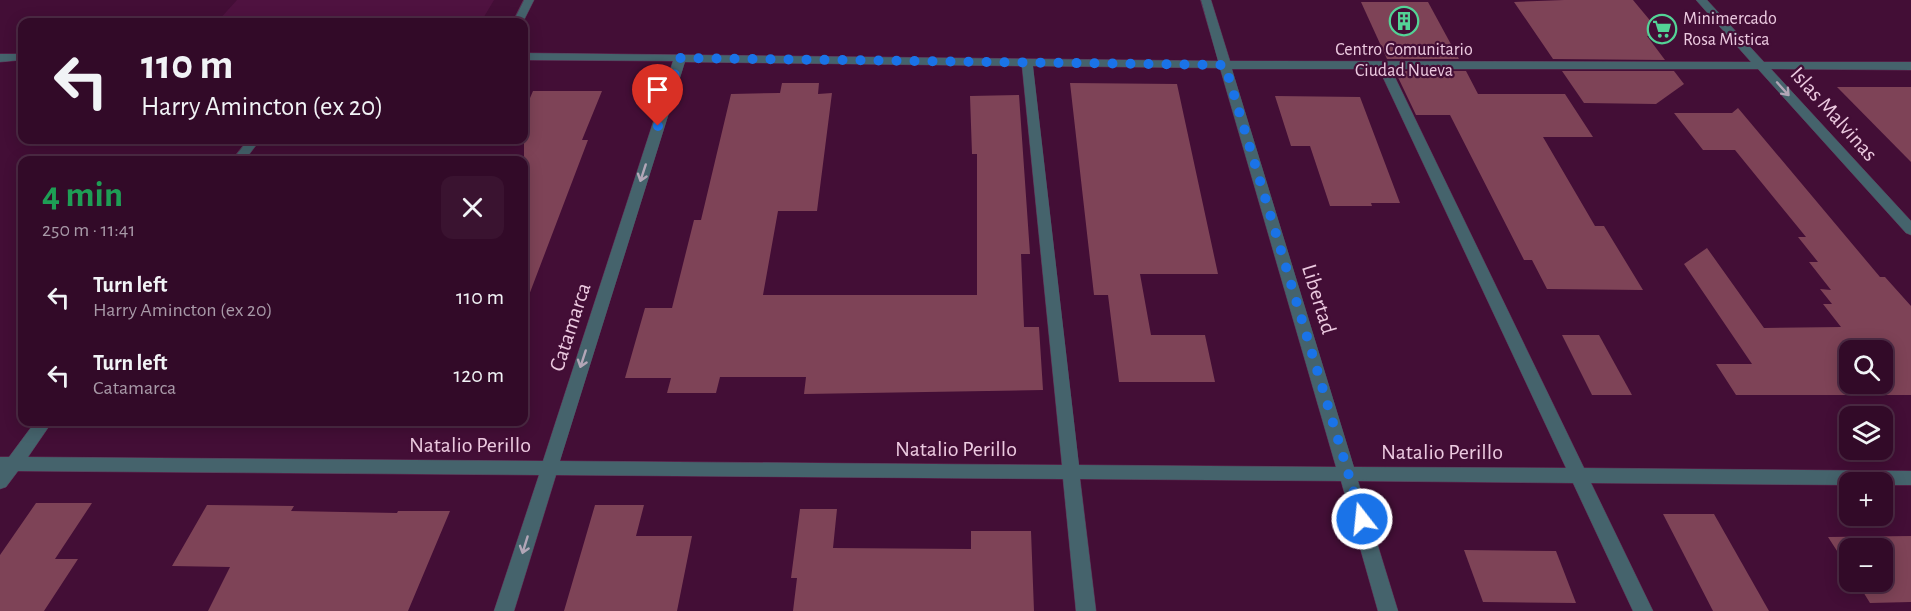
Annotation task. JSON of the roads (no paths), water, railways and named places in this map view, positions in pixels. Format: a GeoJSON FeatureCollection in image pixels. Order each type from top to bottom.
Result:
{"type":"FeatureCollection","features":[{"type":"Feature","properties":{"kind":"street"},"geometry":{"type":"LineString","coordinates":[[520,18],[529,0]]}},
{"type":"Feature","properties":{"kind":"street","name":"Libertad"},"geometry":{"type":"LineString","coordinates":[[1206,0],[1388,611]]}},
{"type":"Feature","properties":{"kind":"street","name":"Islas Malvinas"},"geometry":{"type":"LineString","coordinates":[[1701,0],[1911,230]]}},
{"type":"Feature","properties":{"kind":"street"},"geometry":{"type":"LineString","coordinates":[[528,56],[1225,65],[1911,66]]}},
{"type":"Feature","properties":{"kind":"street"},"geometry":{"type":"LineString","coordinates":[[0,58],[18,57]]}},
{"type":"Feature","properties":{"kind":"street","name":"Catamarca"},"geometry":{"type":"LineString","coordinates":[[504,611],[680,58]]}},
{"type":"Feature","properties":{"kind":"street"},"geometry":{"type":"LineString","coordinates":[[1027,62],[1086,611]]}},
{"type":"Feature","properties":{"kind":"street"},"geometry":{"type":"LineString","coordinates":[[1383,65],[1643,611]]}},
{"type":"Feature","properties":{"kind":"street"},"geometry":{"type":"LineString","coordinates":[[241,156],[251,144]]}},
{"type":"Feature","properties":{"kind":"street"},"geometry":{"type":"LineString","coordinates":[[0,482],[6,464],[41,426]]}},
{"type":"Feature","properties":{"kind":"street","name":"Natalio Perillo"},"geometry":{"type":"LineString","coordinates":[[6,464],[1911,478]]}},
{"type":"Feature","properties":{"kind":"place","name":"Centro Comunitario Ciudad Nueva"},"geometry":{"type":"Point","coordinates":[1404,21]}},
{"type":"Feature","properties":{"kind":"place","name":"Minimercado Rosa Mistica"},"geometry":{"type":"Point","coordinates":[1662,29]}}]}
